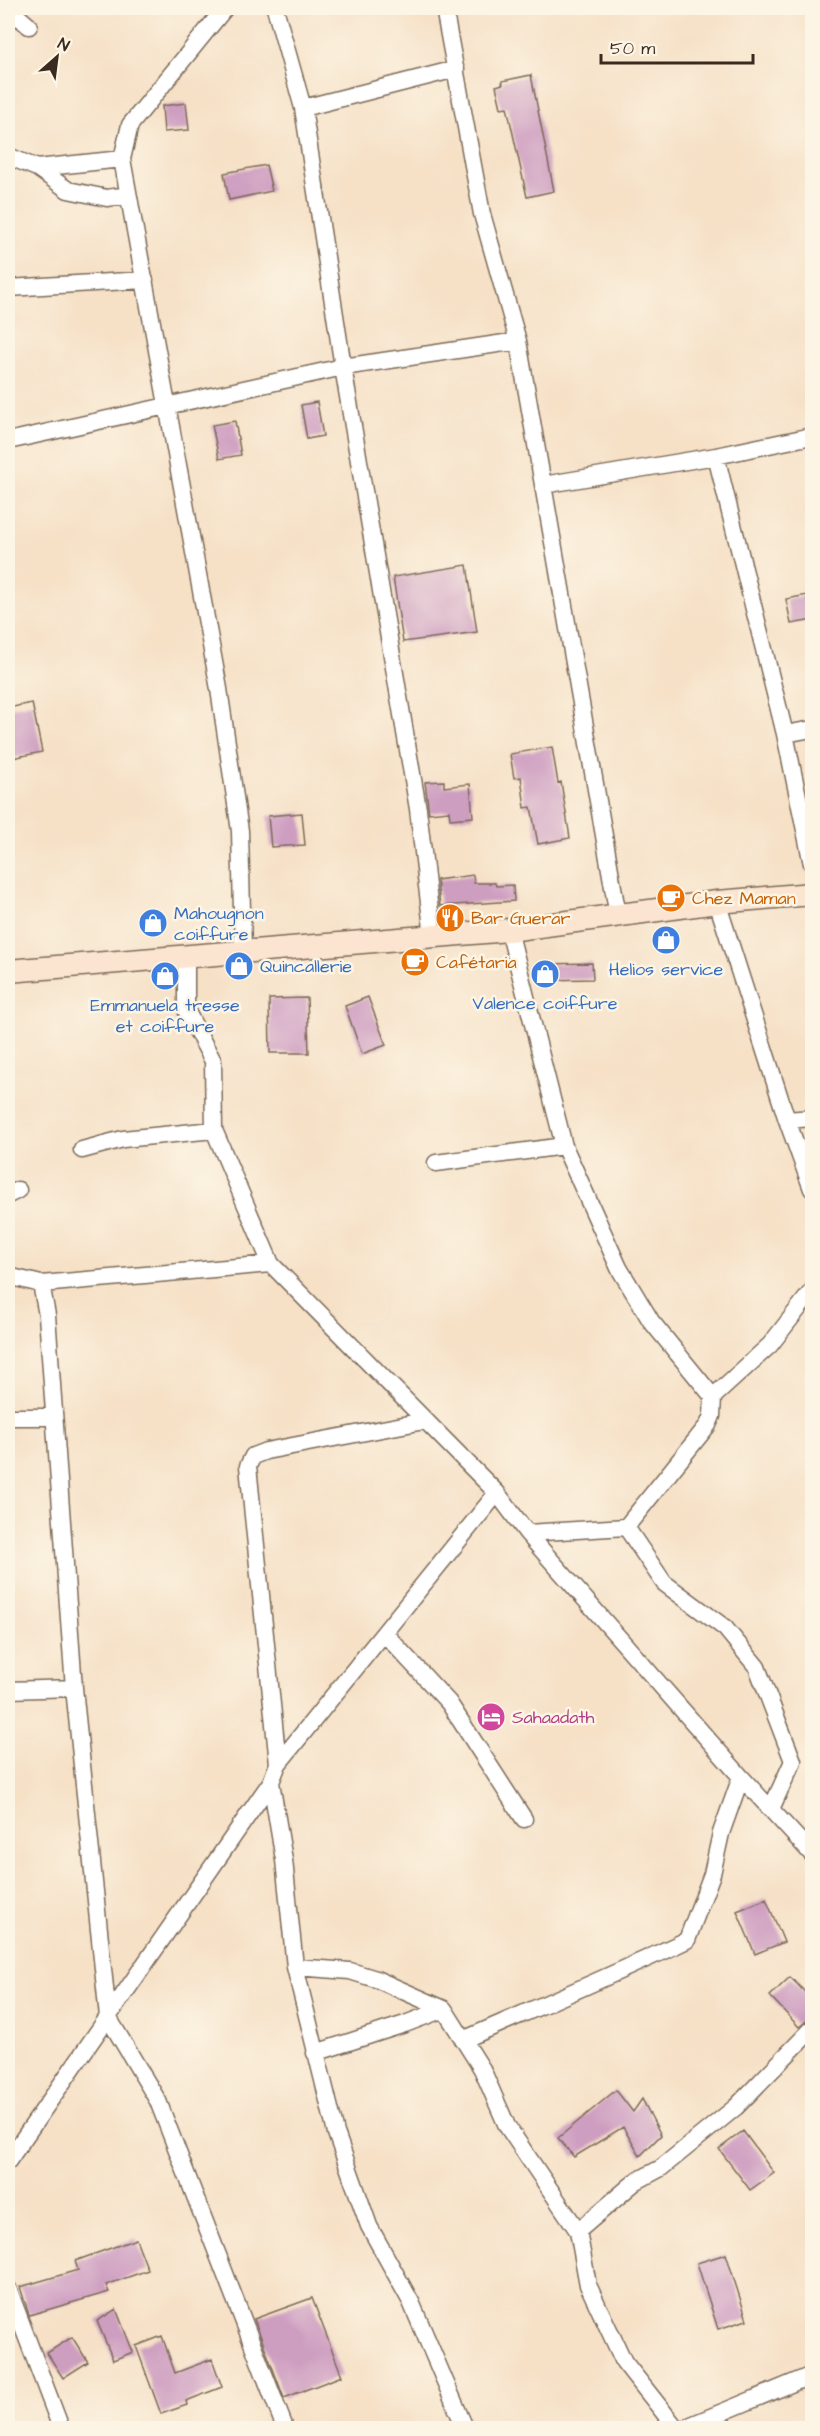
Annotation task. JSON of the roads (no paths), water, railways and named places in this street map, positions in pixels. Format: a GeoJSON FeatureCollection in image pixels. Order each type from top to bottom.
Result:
{"type":"FeatureCollection","features":[{"type":"Feature","properties":{"kind":"main road"},"geometry":{"type":"LineString","coordinates":[[8,971],[509,930],[717,902],[813,894]]}},
{"type":"Feature","properties":{"kind":"street"},"geometry":{"type":"LineString","coordinates":[[8,8],[28,26]]}},
{"type":"Feature","properties":{"kind":"street"},"geometry":{"type":"LineString","coordinates":[[225,8],[130,125],[122,159],[170,407],[218,678],[240,831],[243,952]]}},
{"type":"Feature","properties":{"kind":"street"},"geometry":{"type":"LineString","coordinates":[[275,8],[303,108],[343,368],[416,797],[433,937]]}},
{"type":"Feature","properties":{"kind":"street"},"geometry":{"type":"LineString","coordinates":[[444,8],[482,214],[518,340],[618,916]]}},
{"type":"Feature","properties":{"kind":"street"},"geometry":{"type":"LineString","coordinates":[[303,108],[456,69]]}},
{"type":"Feature","properties":{"kind":"street"},"geometry":{"type":"LineString","coordinates":[[8,156],[37,168],[68,190],[107,198],[128,195]]}},
{"type":"Feature","properties":{"kind":"street"},"geometry":{"type":"LineString","coordinates":[[37,168],[122,159]]}},
{"type":"Feature","properties":{"kind":"street"},"geometry":{"type":"LineString","coordinates":[[8,288],[145,280]]}},
{"type":"Feature","properties":{"kind":"street"},"geometry":{"type":"LineString","coordinates":[[8,441],[343,368],[518,340]]}},
{"type":"Feature","properties":{"kind":"street"},"geometry":{"type":"LineString","coordinates":[[543,485],[716,456],[813,436]]}},
{"type":"Feature","properties":{"kind":"street"},"geometry":{"type":"LineString","coordinates":[[716,456],[784,734],[813,864]]}},
{"type":"Feature","properties":{"kind":"street"},"geometry":{"type":"LineString","coordinates":[[784,734],[813,729]]}},
{"type":"Feature","properties":{"kind":"street"},"geometry":{"type":"LineString","coordinates":[[717,902],[787,1120],[813,1189]]}},
{"type":"Feature","properties":{"kind":"street"},"geometry":{"type":"LineString","coordinates":[[509,930],[564,1146],[619,1268],[651,1321],[714,1397]]}},
{"type":"Feature","properties":{"kind":"street"},"geometry":{"type":"LineString","coordinates":[[186,955],[186,1010],[213,1061],[214,1130],[271,1264],[497,1493],[527,1533],[741,1777],[813,1854]]}},
{"type":"Feature","properties":{"kind":"street"},"geometry":{"type":"LineString","coordinates":[[787,1120],[813,1118]]}},
{"type":"Feature","properties":{"kind":"street"},"geometry":{"type":"LineString","coordinates":[[82,1150],[123,1139],[214,1130]]}},
{"type":"Feature","properties":{"kind":"street"},"geometry":{"type":"LineString","coordinates":[[436,1163],[564,1146]]}},
{"type":"Feature","properties":{"kind":"street"},"geometry":{"type":"LineString","coordinates":[[8,1276],[41,1284],[271,1264]]}},
{"type":"Feature","properties":{"kind":"street"},"geometry":{"type":"LineString","coordinates":[[41,1284],[47,1315],[74,1688],[108,2017],[158,2101],[285,2428]]}},
{"type":"Feature","properties":{"kind":"street"},"geometry":{"type":"LineString","coordinates":[[527,1533],[626,1527],[708,1425],[712,1416],[714,1397],[770,1345],[813,1292]]}},
{"type":"Feature","properties":{"kind":"street"},"geometry":{"type":"LineString","coordinates":[[8,1417],[54,1417]]}},
{"type":"Feature","properties":{"kind":"street"},"geometry":{"type":"LineString","coordinates":[[278,1764],[248,1466],[253,1456],[266,1451],[424,1421]]}},
{"type":"Feature","properties":{"kind":"street"},"geometry":{"type":"LineString","coordinates":[[8,2161],[271,1782],[278,1764],[497,1493]]}},
{"type":"Feature","properties":{"kind":"street"},"geometry":{"type":"LineString","coordinates":[[626,1527],[664,1583],[725,1628],[757,1667],[792,1761],[771,1809]]}},
{"type":"Feature","properties":{"kind":"street"},"geometry":{"type":"LineString","coordinates":[[385,1634],[449,1703],[524,1819]]}},
{"type":"Feature","properties":{"kind":"street"},"geometry":{"type":"LineString","coordinates":[[8,1690],[74,1688]]}},
{"type":"Feature","properties":{"kind":"street"},"geometry":{"type":"LineString","coordinates":[[463,2040],[594,1984],[687,1940],[712,1874],[721,1833],[741,1777]]}},
{"type":"Feature","properties":{"kind":"street"},"geometry":{"type":"LineString","coordinates":[[271,1782],[284,1860],[295,1966],[336,2133],[369,2226],[411,2302],[465,2428]]}},
{"type":"Feature","properties":{"kind":"street"},"geometry":{"type":"LineString","coordinates":[[295,1966],[350,1971],[376,1979],[444,2009],[482,2069],[507,2126],[578,2232],[588,2285],[624,2362],[676,2428]]}},
{"type":"Feature","properties":{"kind":"street"},"geometry":{"type":"LineString","coordinates":[[315,2053],[395,2028],[444,2009]]}},
{"type":"Feature","properties":{"kind":"street"},"geometry":{"type":"LineString","coordinates":[[578,2232],[635,2182],[661,2168],[736,2107],[813,2029]]}},
{"type":"Feature","properties":{"kind":"street"},"geometry":{"type":"LineString","coordinates":[[8,2288],[61,2428]]}},
{"type":"Feature","properties":{"kind":"street"},"geometry":{"type":"LineString","coordinates":[[684,2428],[813,2375]]}},
{"type":"Feature","properties":{"kind":"place","name":"Chez Maman"},"geometry":{"type":"Point","coordinates":[671,898]}},
{"type":"Feature","properties":{"kind":"place","name":"Bar Guerar"},"geometry":{"type":"Point","coordinates":[450,918]}},
{"type":"Feature","properties":{"kind":"place","name":"Mahougnon coiffure"},"geometry":{"type":"Point","coordinates":[153,923]}},
{"type":"Feature","properties":{"kind":"place","name":"Helios service"},"geometry":{"type":"Point","coordinates":[666,940]}},
{"type":"Feature","properties":{"kind":"place","name":"Cafétaria"},"geometry":{"type":"Point","coordinates":[415,962]}},
{"type":"Feature","properties":{"kind":"place","name":"Quincallerie"},"geometry":{"type":"Point","coordinates":[239,966]}},
{"type":"Feature","properties":{"kind":"place","name":"Valence coiffure"},"geometry":{"type":"Point","coordinates":[545,974]}},
{"type":"Feature","properties":{"kind":"place","name":"Emmanuela tresse et coiffure"},"geometry":{"type":"Point","coordinates":[165,976]}},
{"type":"Feature","properties":{"kind":"place","name":"Sahaadath"},"geometry":{"type":"Point","coordinates":[491,1717]}}]}
